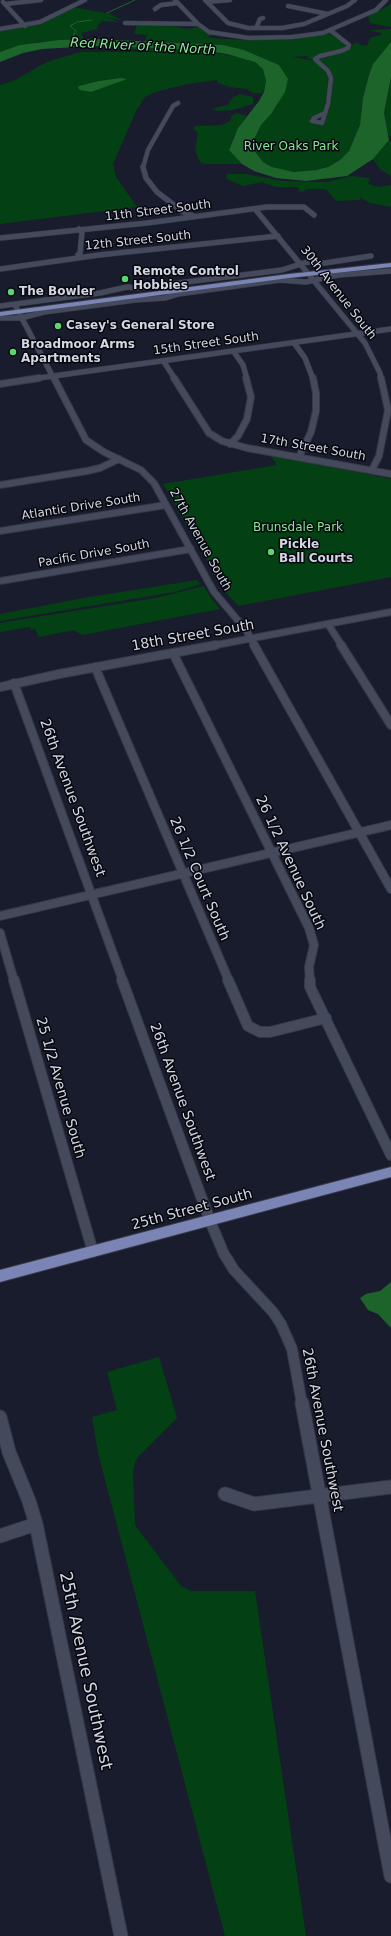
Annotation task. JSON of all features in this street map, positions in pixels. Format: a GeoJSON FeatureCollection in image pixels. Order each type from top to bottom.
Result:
{"type":"FeatureCollection","features":[{"type":"Feature","properties":{"kind":"main road"},"geometry":{"type":"LineString","coordinates":[[0,314],[90,302],[160,296],[308,272],[391,261]]}},
{"type":"Feature","properties":{"kind":"main road"},"geometry":{"type":"LineString","coordinates":[[0,309],[18,312],[121,291],[391,265]]}},
{"type":"Feature","properties":{"kind":"main road"},"geometry":{"type":"LineString","coordinates":[[160,296],[161,290],[195,284]]}},
{"type":"Feature","properties":{"kind":"main road"},"geometry":{"type":"LineString","coordinates":[[90,302],[117,296],[121,291]]}},
{"type":"Feature","properties":{"kind":"main road","name":"25th Street South"},"geometry":{"type":"LineString","coordinates":[[0,1276],[391,1172]]}},
{"type":"Feature","properties":{"kind":"street"},"geometry":{"type":"LineString","coordinates":[[1,0],[26,26]]}},
{"type":"Feature","properties":{"kind":"street"},"geometry":{"type":"LineString","coordinates":[[5,4],[41,0]]}},
{"type":"Feature","properties":{"kind":"street"},"geometry":{"type":"LineString","coordinates":[[0,29],[26,26],[49,18],[85,0]]}},
{"type":"Feature","properties":{"kind":"street"},"geometry":{"type":"LineString","coordinates":[[206,1],[230,0]]}},
{"type":"Feature","properties":{"kind":"street"},"geometry":{"type":"LineString","coordinates":[[346,0],[355,1]]}},
{"type":"Feature","properties":{"kind":"street"},"geometry":{"type":"LineString","coordinates":[[155,9],[161,5],[176,2],[198,24],[209,32],[218,34],[249,38],[303,36],[330,30],[376,10],[386,0]]}},
{"type":"Feature","properties":{"kind":"street"},"geometry":{"type":"LineString","coordinates":[[206,1],[232,26],[256,28],[295,26],[328,14],[355,1]]}},
{"type":"Feature","properties":{"kind":"street"},"geometry":{"type":"LineString","coordinates":[[288,6],[328,14]]}},
{"type":"Feature","properties":{"kind":"street"},"geometry":{"type":"LineString","coordinates":[[256,28],[260,19],[263,18]]}},
{"type":"Feature","properties":{"kind":"street"},"geometry":{"type":"LineString","coordinates":[[125,23],[181,25],[198,24]]}},
{"type":"Feature","properties":{"kind":"street"},"geometry":{"type":"LineString","coordinates":[[325,113],[330,78],[328,71],[315,59],[320,56],[341,51],[349,46],[330,30]]}},
{"type":"Feature","properties":{"kind":"street"},"geometry":{"type":"LineString","coordinates":[[178,103],[173,106],[148,150],[143,168],[151,186],[183,212],[196,216]]}},
{"type":"Feature","properties":{"kind":"street","name":"11th Street South"},"geometry":{"type":"LineString","coordinates":[[0,238],[178,219],[255,209],[304,207],[314,215]]}},
{"type":"Feature","properties":{"kind":"street","name":"30th Avenue South"},"geometry":{"type":"LineString","coordinates":[[255,209],[358,334],[369,350],[380,374],[388,410],[383,438],[372,470]]}},
{"type":"Feature","properties":{"kind":"street"},"geometry":{"type":"LineString","coordinates":[[178,219],[183,212]]}},
{"type":"Feature","properties":{"kind":"street"},"geometry":{"type":"LineString","coordinates":[[78,256],[78,232],[80,230]]}},
{"type":"Feature","properties":{"kind":"street","name":"12th Street South"},"geometry":{"type":"LineString","coordinates":[[0,269],[78,256],[278,236]]}},
{"type":"Feature","properties":{"kind":"street"},"geometry":{"type":"LineString","coordinates":[[0,306],[282,270],[301,264],[325,263],[371,256]]}},
{"type":"Feature","properties":{"kind":"street"},"geometry":{"type":"LineString","coordinates":[[0,318],[18,312],[44,312],[280,280],[303,282],[338,275],[391,271]]}},
{"type":"Feature","properties":{"kind":"street","name":"27th Avenue South"},"geometry":{"type":"LineString","coordinates":[[18,312],[86,440],[118,459],[136,467],[148,476],[154,484],[219,599],[240,620],[251,638],[358,833],[391,889]]}},
{"type":"Feature","properties":{"kind":"street","name":"15th Street South"},"geometry":{"type":"LineString","coordinates":[[0,384],[391,329]]}},
{"type":"Feature","properties":{"kind":"street"},"geometry":{"type":"LineString","coordinates":[[294,343],[305,358],[312,374],[316,393],[316,411],[311,432],[299,457]]}},
{"type":"Feature","properties":{"kind":"street"},"geometry":{"type":"LineString","coordinates":[[230,444],[238,436],[246,419],[251,397],[243,365],[234,352]]}},
{"type":"Feature","properties":{"kind":"street","name":"17th Street South"},"geometry":{"type":"LineString","coordinates":[[164,362],[209,433],[222,441],[230,444],[391,474]]}},
{"type":"Feature","properties":{"kind":"street"},"geometry":{"type":"LineString","coordinates":[[0,485],[87,471],[100,468],[118,459]]}},
{"type":"Feature","properties":{"kind":"street","name":"Atlantic Drive South"},"geometry":{"type":"LineString","coordinates":[[0,531],[166,505]]}},
{"type":"Feature","properties":{"kind":"street","name":"Pacific Drive South"},"geometry":{"type":"LineString","coordinates":[[0,581],[191,549]]}},
{"type":"Feature","properties":{"kind":"street","name":"18th Street South"},"geometry":{"type":"LineString","coordinates":[[0,686],[173,652],[391,612]]}},
{"type":"Feature","properties":{"kind":"street"},"geometry":{"type":"LineString","coordinates":[[328,624],[391,725]]}},
{"type":"Feature","properties":{"kind":"street","name":"26 1/2 Avenue South"},"geometry":{"type":"LineString","coordinates":[[173,652],[273,853],[312,937],[314,945],[309,978],[310,986],[391,1155]]}},
{"type":"Feature","properties":{"kind":"street","name":"26 1/2 Court South"},"geometry":{"type":"LineString","coordinates":[[95,667],[248,1026],[260,1032],[270,1032],[326,1018]]}},
{"type":"Feature","properties":{"kind":"street","name":"26th Avenue Southwest"},"geometry":{"type":"LineString","coordinates":[[14,683],[210,1221],[224,1254],[231,1264],[274,1312],[288,1338],[294,1360],[320,1495],[341,1617],[391,1876]]}},
{"type":"Feature","properties":{"kind":"street"},"geometry":{"type":"LineString","coordinates":[[0,916],[391,825]]}},
{"type":"Feature","properties":{"kind":"street","name":"25 1/2 Avenue South"},"geometry":{"type":"LineString","coordinates":[[0,933],[92,1252]]}},
{"type":"Feature","properties":{"kind":"street","name":"25th Avenue Southwest"},"geometry":{"type":"LineString","coordinates":[[0,1417],[9,1452],[29,1501],[36,1524],[121,1936]]}},
{"type":"Feature","properties":{"kind":"street"},"geometry":{"type":"LineString","coordinates":[[225,1494],[254,1504],[391,1487]]}},
{"type":"Feature","properties":{"kind":"street"},"geometry":{"type":"LineString","coordinates":[[0,1536],[36,1524]]}},
{"type":"Feature","properties":{"kind":"green space"},"geometry":{"type":"Polygon","coordinates":[[[391,4],[391,27],[370,23],[368,16],[391,4]]]}},
{"type":"Feature","properties":{"kind":"green space"},"geometry":{"type":"Polygon","coordinates":[[[73,7],[110,14],[123,21],[102,16],[120,22],[102,21],[97,26],[98,29],[81,33],[84,39],[37,42],[0,52],[0,29],[36,25],[73,7]]]}},
{"type":"Feature","properties":{"kind":"green space","name":"River Oaks Park"},"geometry":{"type":"Polygon","coordinates":[[[137,25],[172,26],[189,29],[198,27],[213,34],[212,36],[208,36],[211,38],[243,40],[280,40],[283,38],[331,33],[347,47],[314,57],[312,60],[307,58],[308,56],[293,57],[314,61],[327,73],[328,79],[325,108],[323,112],[309,120],[313,124],[322,126],[329,109],[333,81],[332,75],[318,60],[318,58],[349,49],[358,42],[360,45],[367,46],[370,38],[381,35],[382,33],[370,31],[372,30],[391,29],[391,42],[373,64],[363,98],[360,125],[349,151],[340,160],[328,167],[316,170],[294,172],[272,167],[263,162],[253,149],[254,139],[261,125],[278,104],[279,65],[244,50],[197,44],[145,41],[147,35],[134,34],[137,25]]]}},
{"type":"Feature","properties":{"kind":"green space"},"geometry":{"type":"Polygon","coordinates":[[[114,47],[202,50],[244,58],[255,62],[263,69],[266,81],[263,93],[253,93],[247,89],[229,87],[218,83],[217,80],[187,84],[155,92],[145,97],[137,109],[113,164],[116,177],[137,207],[0,224],[0,85],[15,80],[47,62],[80,52],[156,52],[114,47]]]}},
{"type":"Feature","properties":{"kind":"green space"},"geometry":{"type":"Polygon","coordinates":[[[391,77],[391,136],[389,136],[386,130],[384,113],[391,77]]]}},
{"type":"Feature","properties":{"kind":"green space"},"geometry":{"type":"Polygon","coordinates":[[[240,94],[253,97],[253,104],[232,110],[218,111],[211,109],[228,105],[233,97],[240,94]]]}},
{"type":"Feature","properties":{"kind":"green space"},"geometry":{"type":"Polygon","coordinates":[[[237,113],[246,116],[234,136],[229,150],[242,164],[204,164],[200,162],[195,150],[198,133],[193,129],[195,126],[222,125],[230,121],[232,115],[237,113]]]}},
{"type":"Feature","properties":{"kind":"green space"},"geometry":{"type":"Polygon","coordinates":[[[388,141],[391,141],[391,176],[380,169],[373,159],[388,141]]]}},
{"type":"Feature","properties":{"kind":"green space"},"geometry":{"type":"Polygon","coordinates":[[[227,174],[246,174],[283,181],[327,182],[351,176],[370,178],[368,184],[379,187],[391,185],[391,207],[370,203],[360,197],[360,200],[336,201],[326,189],[306,189],[303,192],[299,191],[298,187],[276,187],[262,182],[243,186],[226,179],[227,174]]]}},
{"type":"Feature","properties":{"kind":"green space","name":"Brunsdale Park"},"geometry":{"type":"Polygon","coordinates":[[[270,455],[391,479],[391,577],[238,606],[225,591],[163,484],[277,465],[270,455]]]}},
{"type":"Feature","properties":{"kind":"green space"},"geometry":{"type":"Polygon","coordinates":[[[197,580],[200,584],[175,592],[0,621],[0,614],[83,598],[197,580]]]}},
{"type":"Feature","properties":{"kind":"green space"},"geometry":{"type":"Polygon","coordinates":[[[204,586],[220,609],[82,635],[74,630],[39,637],[35,629],[31,630],[30,627],[0,632],[0,623],[155,598],[204,586]]]}},
{"type":"Feature","properties":{"kind":"green space"},"geometry":{"type":"Polygon","coordinates":[[[159,1357],[177,1418],[139,1456],[135,1462],[133,1472],[135,1525],[181,1586],[191,1591],[255,1591],[306,1936],[225,1936],[98,1453],[92,1417],[117,1410],[107,1372],[159,1357]]]}},
{"type":"Feature","properties":{"kind":"water","name":"Red River of the North"},"geometry":{"type":"Polygon","coordinates":[[[94,39],[223,45],[244,50],[279,65],[288,79],[285,92],[271,114],[261,125],[254,139],[253,149],[263,162],[272,167],[294,172],[316,170],[328,167],[340,160],[349,151],[360,125],[363,98],[373,64],[391,42],[391,77],[384,113],[389,140],[373,159],[347,176],[306,181],[276,178],[254,171],[242,164],[229,150],[238,128],[259,101],[264,92],[266,81],[263,69],[255,62],[227,54],[202,50],[93,46],[42,49],[23,53],[0,62],[0,52],[20,45],[59,40],[94,39]]]}},
{"type":"Feature","properties":{"kind":"water"},"geometry":{"type":"Polygon","coordinates":[[[121,78],[127,79],[91,92],[80,90],[78,88],[79,86],[99,81],[121,78]]]}},
{"type":"Feature","properties":{"kind":"water"},"geometry":{"type":"Polygon","coordinates":[[[391,1282],[391,1328],[378,1314],[368,1310],[360,1298],[366,1294],[380,1291],[391,1282]]]}},
{"type":"Feature","properties":{"kind":"waterway"},"geometry":{"type":"LineString","coordinates":[[107,13],[135,0]]}},
{"type":"Feature","properties":{"kind":"waterway","name":"Red River of the North"},"geometry":{"type":"LineString","coordinates":[[70,41],[76,31],[70,26],[77,22],[92,20]]}},
{"type":"Feature","properties":{"kind":"place","name":"Remote Control Hobbies"},"geometry":{"type":"Point","coordinates":[125,279]}},
{"type":"Feature","properties":{"kind":"place","name":"The Bowler"},"geometry":{"type":"Point","coordinates":[11,292]}},
{"type":"Feature","properties":{"kind":"place","name":"Casey's General Store"},"geometry":{"type":"Point","coordinates":[58,326]}},
{"type":"Feature","properties":{"kind":"place","name":"Broadmoor Arms Apartments"},"geometry":{"type":"Point","coordinates":[13,352]}},
{"type":"Feature","properties":{"kind":"place","name":"Pickle Ball Courts"},"geometry":{"type":"Point","coordinates":[271,552]}}]}
